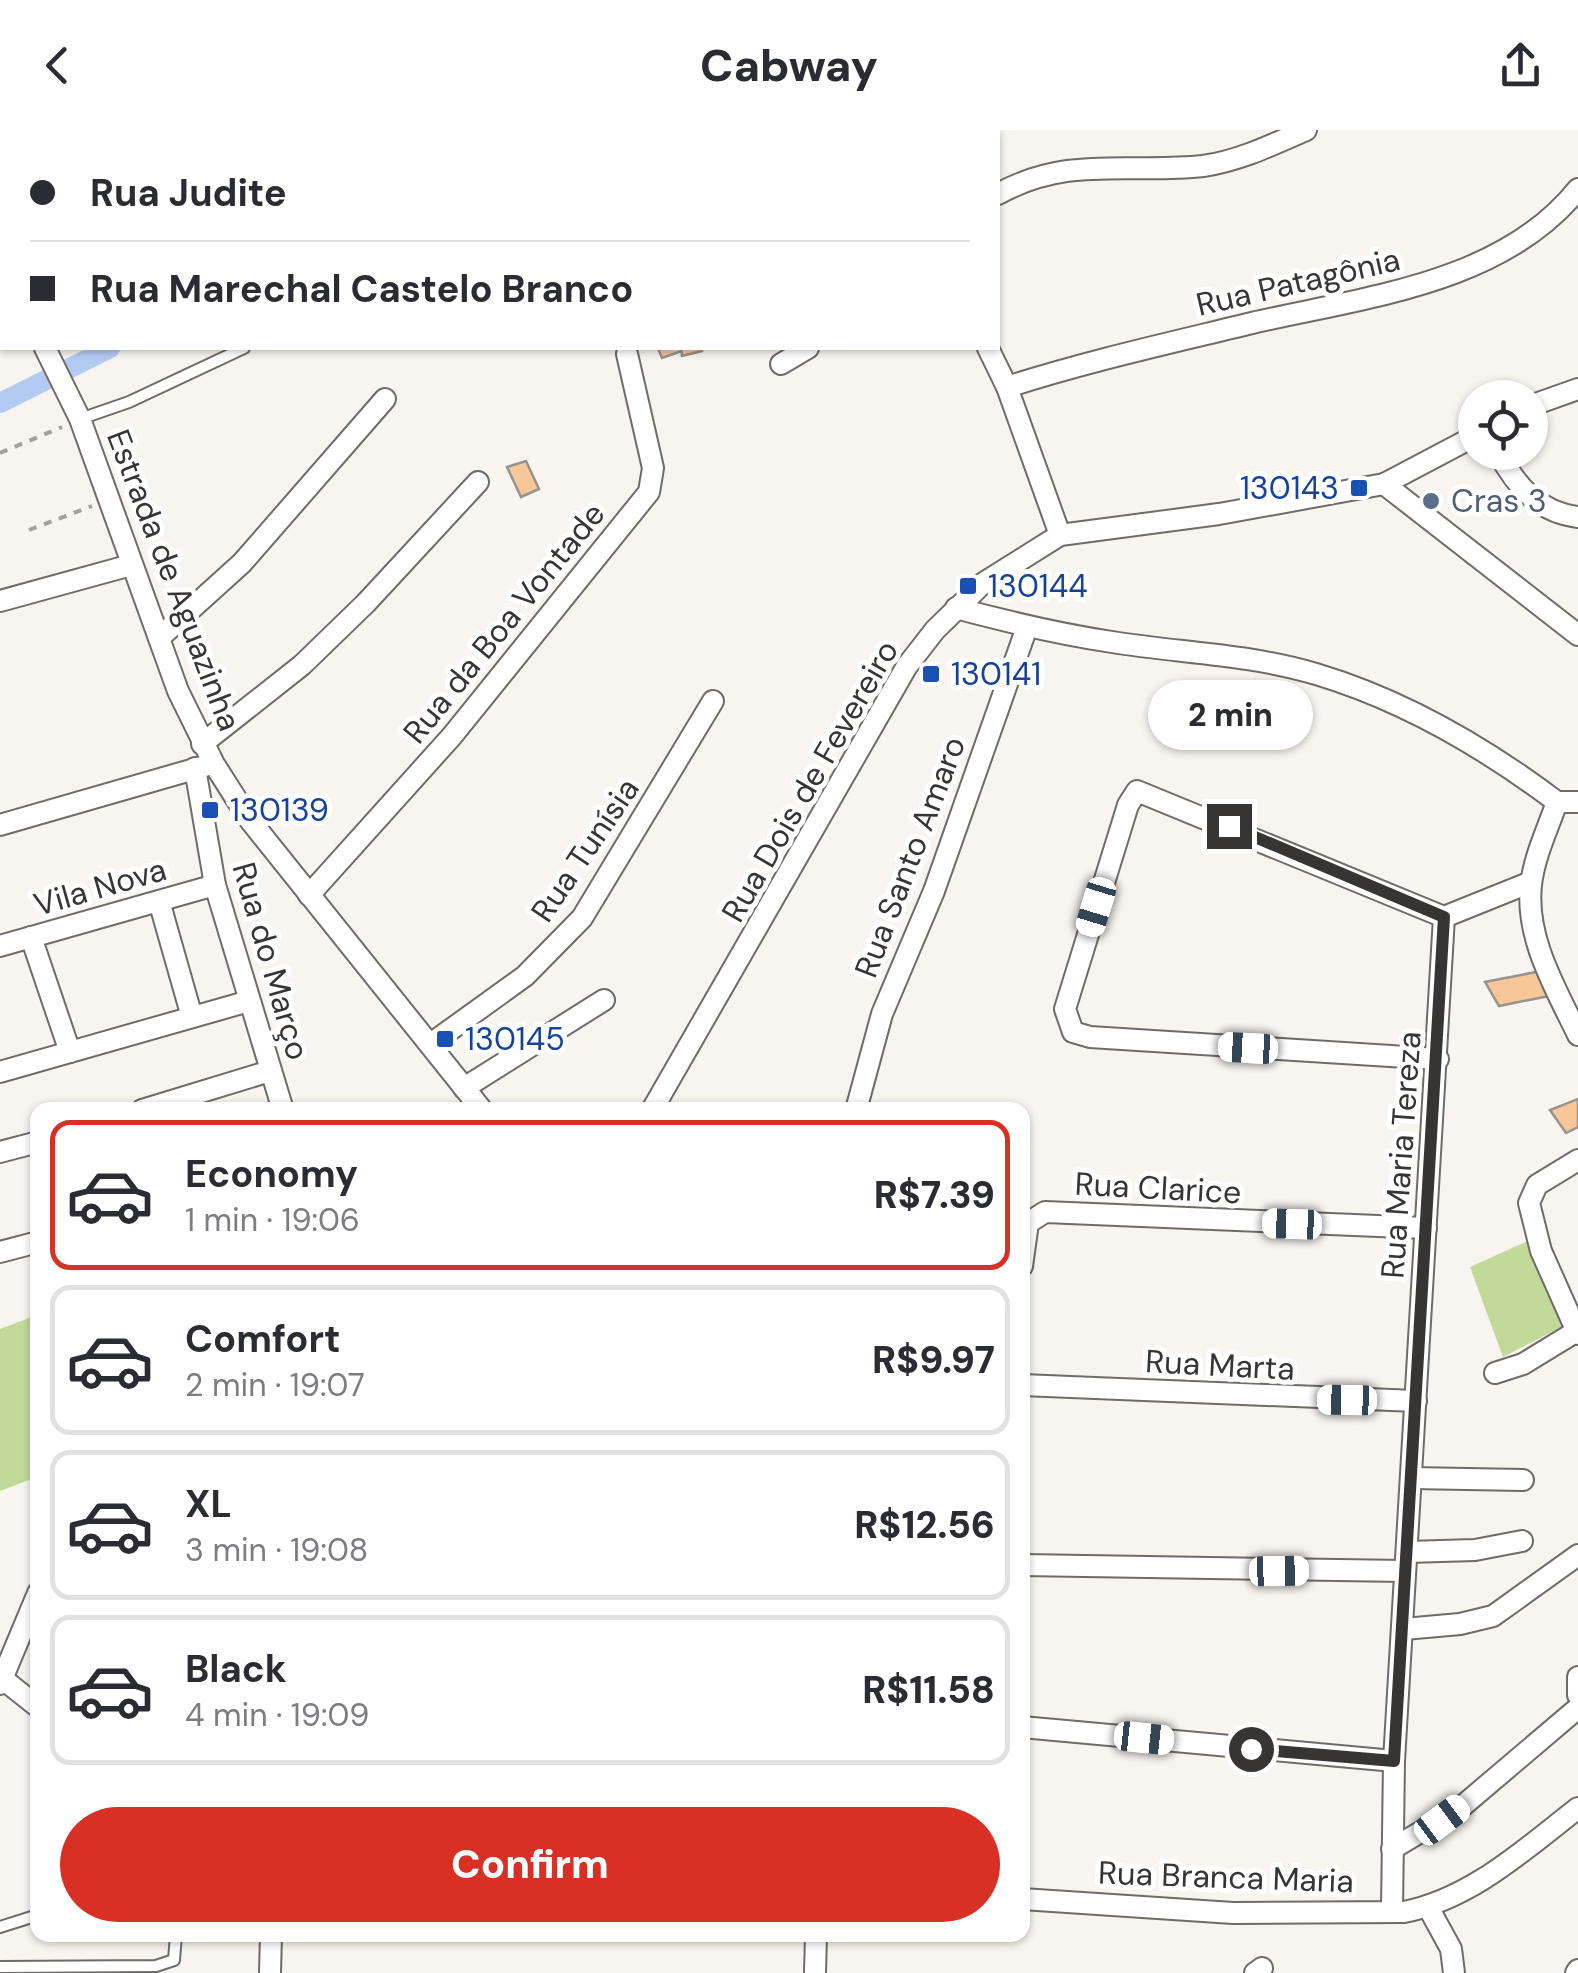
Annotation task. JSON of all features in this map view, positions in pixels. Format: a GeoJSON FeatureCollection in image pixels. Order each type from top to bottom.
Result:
{"type":"FeatureCollection","features":[{"type":"Feature","properties":{"kind":"street"},"geometry":{"type":"LineString","coordinates":[[1000,193],[1050,171],[1206,165],[1244,156],[1306,130]]}},
{"type":"Feature","properties":{"kind":"street","name":"Rua Patagônia"},"geometry":{"type":"LineString","coordinates":[[1007,387],[1095,359],[1434,281],[1515,246],[1556,217],[1578,189]]}},
{"type":"Feature","properties":{"kind":"street","name":"Estrada de Aguazinha"},"geometry":{"type":"LineString","coordinates":[[45,350],[77,412],[202,744],[204,766],[432,1043],[475,1102]]}},
{"type":"Feature","properties":{"kind":"street"},"geometry":{"type":"LineString","coordinates":[[780,364],[804,350]]}},
{"type":"Feature","properties":{"kind":"street"},"geometry":{"type":"LineString","coordinates":[[989,350],[1007,387],[1060,534]]}},
{"type":"Feature","properties":{"kind":"street","name":"Rua da Boa Vontade"},"geometry":{"type":"LineString","coordinates":[[309,895],[452,736],[649,492],[652,468],[627,354]]}},
{"type":"Feature","properties":{"kind":"street"},"geometry":{"type":"LineString","coordinates":[[1548,400],[1578,389]]}},
{"type":"Feature","properties":{"kind":"street"},"geometry":{"type":"LineString","coordinates":[[159,638],[242,563],[385,399]]}},
{"type":"Feature","properties":{"kind":"street","name":"Rua Dois de Fevereiro"},"geometry":{"type":"LineString","coordinates":[[657,1102],[907,666],[956,608],[1001,570],[1060,534],[1219,514],[1384,484],[1458,445]]}},
{"type":"Feature","properties":{"kind":"street"},"geometry":{"type":"LineString","coordinates":[[1511,470],[1532,499],[1557,513],[1578,517]]}},
{"type":"Feature","properties":{"kind":"street"},"geometry":{"type":"LineString","coordinates":[[202,744],[302,665],[366,603],[478,482]]}},
{"type":"Feature","properties":{"kind":"street"},"geometry":{"type":"LineString","coordinates":[[1384,484],[1578,635]]}},
{"type":"Feature","properties":{"kind":"street"},"geometry":{"type":"LineString","coordinates":[[0,601],[132,565]]}},
{"type":"Feature","properties":{"kind":"street"},"geometry":{"type":"LineString","coordinates":[[956,608],[1028,627],[1248,658],[1314,673],[1411,711],[1568,802],[1531,882],[1534,933],[1578,1035]]}},
{"type":"Feature","properties":{"kind":"street","name":"Rua Santo Amaro"},"geometry":{"type":"LineString","coordinates":[[858,1102],[882,1014],[934,891],[1028,627]]}},
{"type":"Feature","properties":{"kind":"street","name":"Rua Tunísia"},"geometry":{"type":"LineString","coordinates":[[432,1043],[526,976],[582,918],[713,701]]}},
{"type":"Feature","properties":{"kind":"street"},"geometry":{"type":"LineString","coordinates":[[0,825],[204,766]]}},
{"type":"Feature","properties":{"kind":"street","name":"Rua do Março"},"geometry":{"type":"LineString","coordinates":[[204,766],[216,885],[281,1102]]}},
{"type":"Feature","properties":{"kind":"street"},"geometry":{"type":"LineString","coordinates":[[1438,1059],[1134,1042],[1073,1032],[1066,1009],[1128,805],[1138,791],[1157,796],[1444,917],[1531,882]]}},
{"type":"Feature","properties":{"kind":"street","name":"Vila Nova"},"geometry":{"type":"LineString","coordinates":[[0,946],[216,885]]}},
{"type":"Feature","properties":{"kind":"street"},"geometry":{"type":"LineString","coordinates":[[160,901],[192,1017]]}},
{"type":"Feature","properties":{"kind":"street","name":"Rua Maria Tereza"},"geometry":{"type":"LineString","coordinates":[[1392,1910],[1394,1761],[1444,917]]}},
{"type":"Feature","properties":{"kind":"street"},"geometry":{"type":"LineString","coordinates":[[31,938],[70,1052]]}},
{"type":"Feature","properties":{"kind":"street"},"geometry":{"type":"LineString","coordinates":[[464,1088],[604,1000]]}},
{"type":"Feature","properties":{"kind":"street"},"geometry":{"type":"LineString","coordinates":[[1,1070],[249,1001]]}},
{"type":"Feature","properties":{"kind":"street"},"geometry":{"type":"LineString","coordinates":[[168,1102],[270,1071]]}},
{"type":"Feature","properties":{"kind":"street"},"geometry":{"type":"LineString","coordinates":[[0,1152],[30,1144]]}},
{"type":"Feature","properties":{"kind":"street"},"geometry":{"type":"LineString","coordinates":[[1495,1372],[1523,1364],[1578,1333],[1541,1251],[1528,1203],[1537,1186],[1578,1160]]}},
{"type":"Feature","properties":{"kind":"street","name":"Rua Clarice"},"geometry":{"type":"LineString","coordinates":[[1030,1222],[1046,1212],[1426,1228]]}},
{"type":"Feature","properties":{"kind":"street"},"geometry":{"type":"LineString","coordinates":[[0,1252],[30,1244]]}},
{"type":"Feature","properties":{"kind":"street","name":"Rua Marta"},"geometry":{"type":"LineString","coordinates":[[1030,1385],[1416,1401]]}},
{"type":"Feature","properties":{"kind":"street"},"geometry":{"type":"LineString","coordinates":[[1411,1478],[1523,1480]]}},
{"type":"Feature","properties":{"kind":"street"},"geometry":{"type":"LineString","coordinates":[[1030,1565],[1406,1562],[1522,1541]]}},
{"type":"Feature","properties":{"kind":"street"},"geometry":{"type":"LineString","coordinates":[[1404,1629],[1486,1619],[1578,1554]]}},
{"type":"Feature","properties":{"kind":"street"},"geometry":{"type":"LineString","coordinates":[[30,1612],[1,1681],[30,1701]]}},
{"type":"Feature","properties":{"kind":"street"},"geometry":{"type":"LineString","coordinates":[[1578,1677],[1578,1695]]}},
{"type":"Feature","properties":{"kind":"street"},"geometry":{"type":"LineString","coordinates":[[1392,1849],[1458,1808],[1578,1708]]}},
{"type":"Feature","properties":{"kind":"street"},"geometry":{"type":"LineString","coordinates":[[1030,1728],[1394,1761]]}},
{"type":"Feature","properties":{"kind":"street"},"geometry":{"type":"LineString","coordinates":[[1454,1973],[1451,1949],[1428,1907],[1485,1878],[1578,1808]]}},
{"type":"Feature","properties":{"kind":"street","name":"Rua Branca Maria"},"geometry":{"type":"LineString","coordinates":[[1030,1900],[1233,1913],[1428,1907]]}},
{"type":"Feature","properties":{"kind":"street"},"geometry":{"type":"LineString","coordinates":[[270,1973],[271,1942]]}},
{"type":"Feature","properties":{"kind":"street"},"geometry":{"type":"LineString","coordinates":[[815,1973],[816,1942]]}},
{"type":"Feature","properties":{"kind":"lane"},"geometry":{"type":"LineString","coordinates":[[77,412],[128,402],[240,350]]}},
{"type":"Feature","properties":{"kind":"lane"},"geometry":{"type":"LineString","coordinates":[[0,1927],[30,1918]]}},
{"type":"Feature","properties":{"kind":"lane"},"geometry":{"type":"LineString","coordinates":[[0,1967],[156,1966],[174,1960],[175,1942]]}},
{"type":"Feature","properties":{"kind":"path"},"geometry":{"type":"LineString","coordinates":[[0,453],[77,412]]}},
{"type":"Feature","properties":{"kind":"path"},"geometry":{"type":"LineString","coordinates":[[28,530],[110,500]]}},
{"type":"Feature","properties":{"kind":"green space"},"geometry":{"type":"Polygon","coordinates":[[[1534,1238],[1571,1322],[1503,1357],[1470,1267],[1534,1238]]]}},
{"type":"Feature","properties":{"kind":"green space"},"geometry":{"type":"Polygon","coordinates":[[[30,1318],[30,1480],[0,1491],[0,1329],[30,1318]]]}},
{"type":"Feature","properties":{"kind":"building"},"geometry":{"type":"Polygon","coordinates":[[[659,350],[682,350],[682,351],[662,358],[659,350]]]}},
{"type":"Feature","properties":{"kind":"building"},"geometry":{"type":"Polygon","coordinates":[[[681,350],[702,351],[682,356],[681,350]]]}},
{"type":"Feature","properties":{"kind":"building"},"geometry":{"type":"Polygon","coordinates":[[[526,461],[539,489],[521,497],[507,467],[526,461]]]}},
{"type":"Feature","properties":{"kind":"building"},"geometry":{"type":"Polygon","coordinates":[[[1536,972],[1549,996],[1499,1006],[1485,982],[1536,972]]]}},
{"type":"Feature","properties":{"kind":"building"},"geometry":{"type":"Polygon","coordinates":[[[1578,1099],[1578,1127],[1566,1133],[1550,1110],[1578,1099]]]}},
{"type":"Feature","properties":{"kind":"waterway"},"geometry":{"type":"LineString","coordinates":[[0,403],[106,350]]}},
{"type":"Feature","properties":{"kind":"place","name":"130143"},"geometry":{"type":"Point","coordinates":[1359,488]}},
{"type":"Feature","properties":{"kind":"place","name":"Cras 3"},"geometry":{"type":"Point","coordinates":[1431,501]}},
{"type":"Feature","properties":{"kind":"place","name":"130144"},"geometry":{"type":"Point","coordinates":[968,586]}},
{"type":"Feature","properties":{"kind":"place","name":"130141"},"geometry":{"type":"Point","coordinates":[931,674]}},
{"type":"Feature","properties":{"kind":"place","name":"130139"},"geometry":{"type":"Point","coordinates":[210,810]}},
{"type":"Feature","properties":{"kind":"place","name":"130145"},"geometry":{"type":"Point","coordinates":[445,1039]}},
{"type":"Feature","properties":{"kind":"route"},"geometry":{"type":"LineString","coordinates":[[1229,826],[1444,917],[1394,1761],[1251,1749]]}}]}
